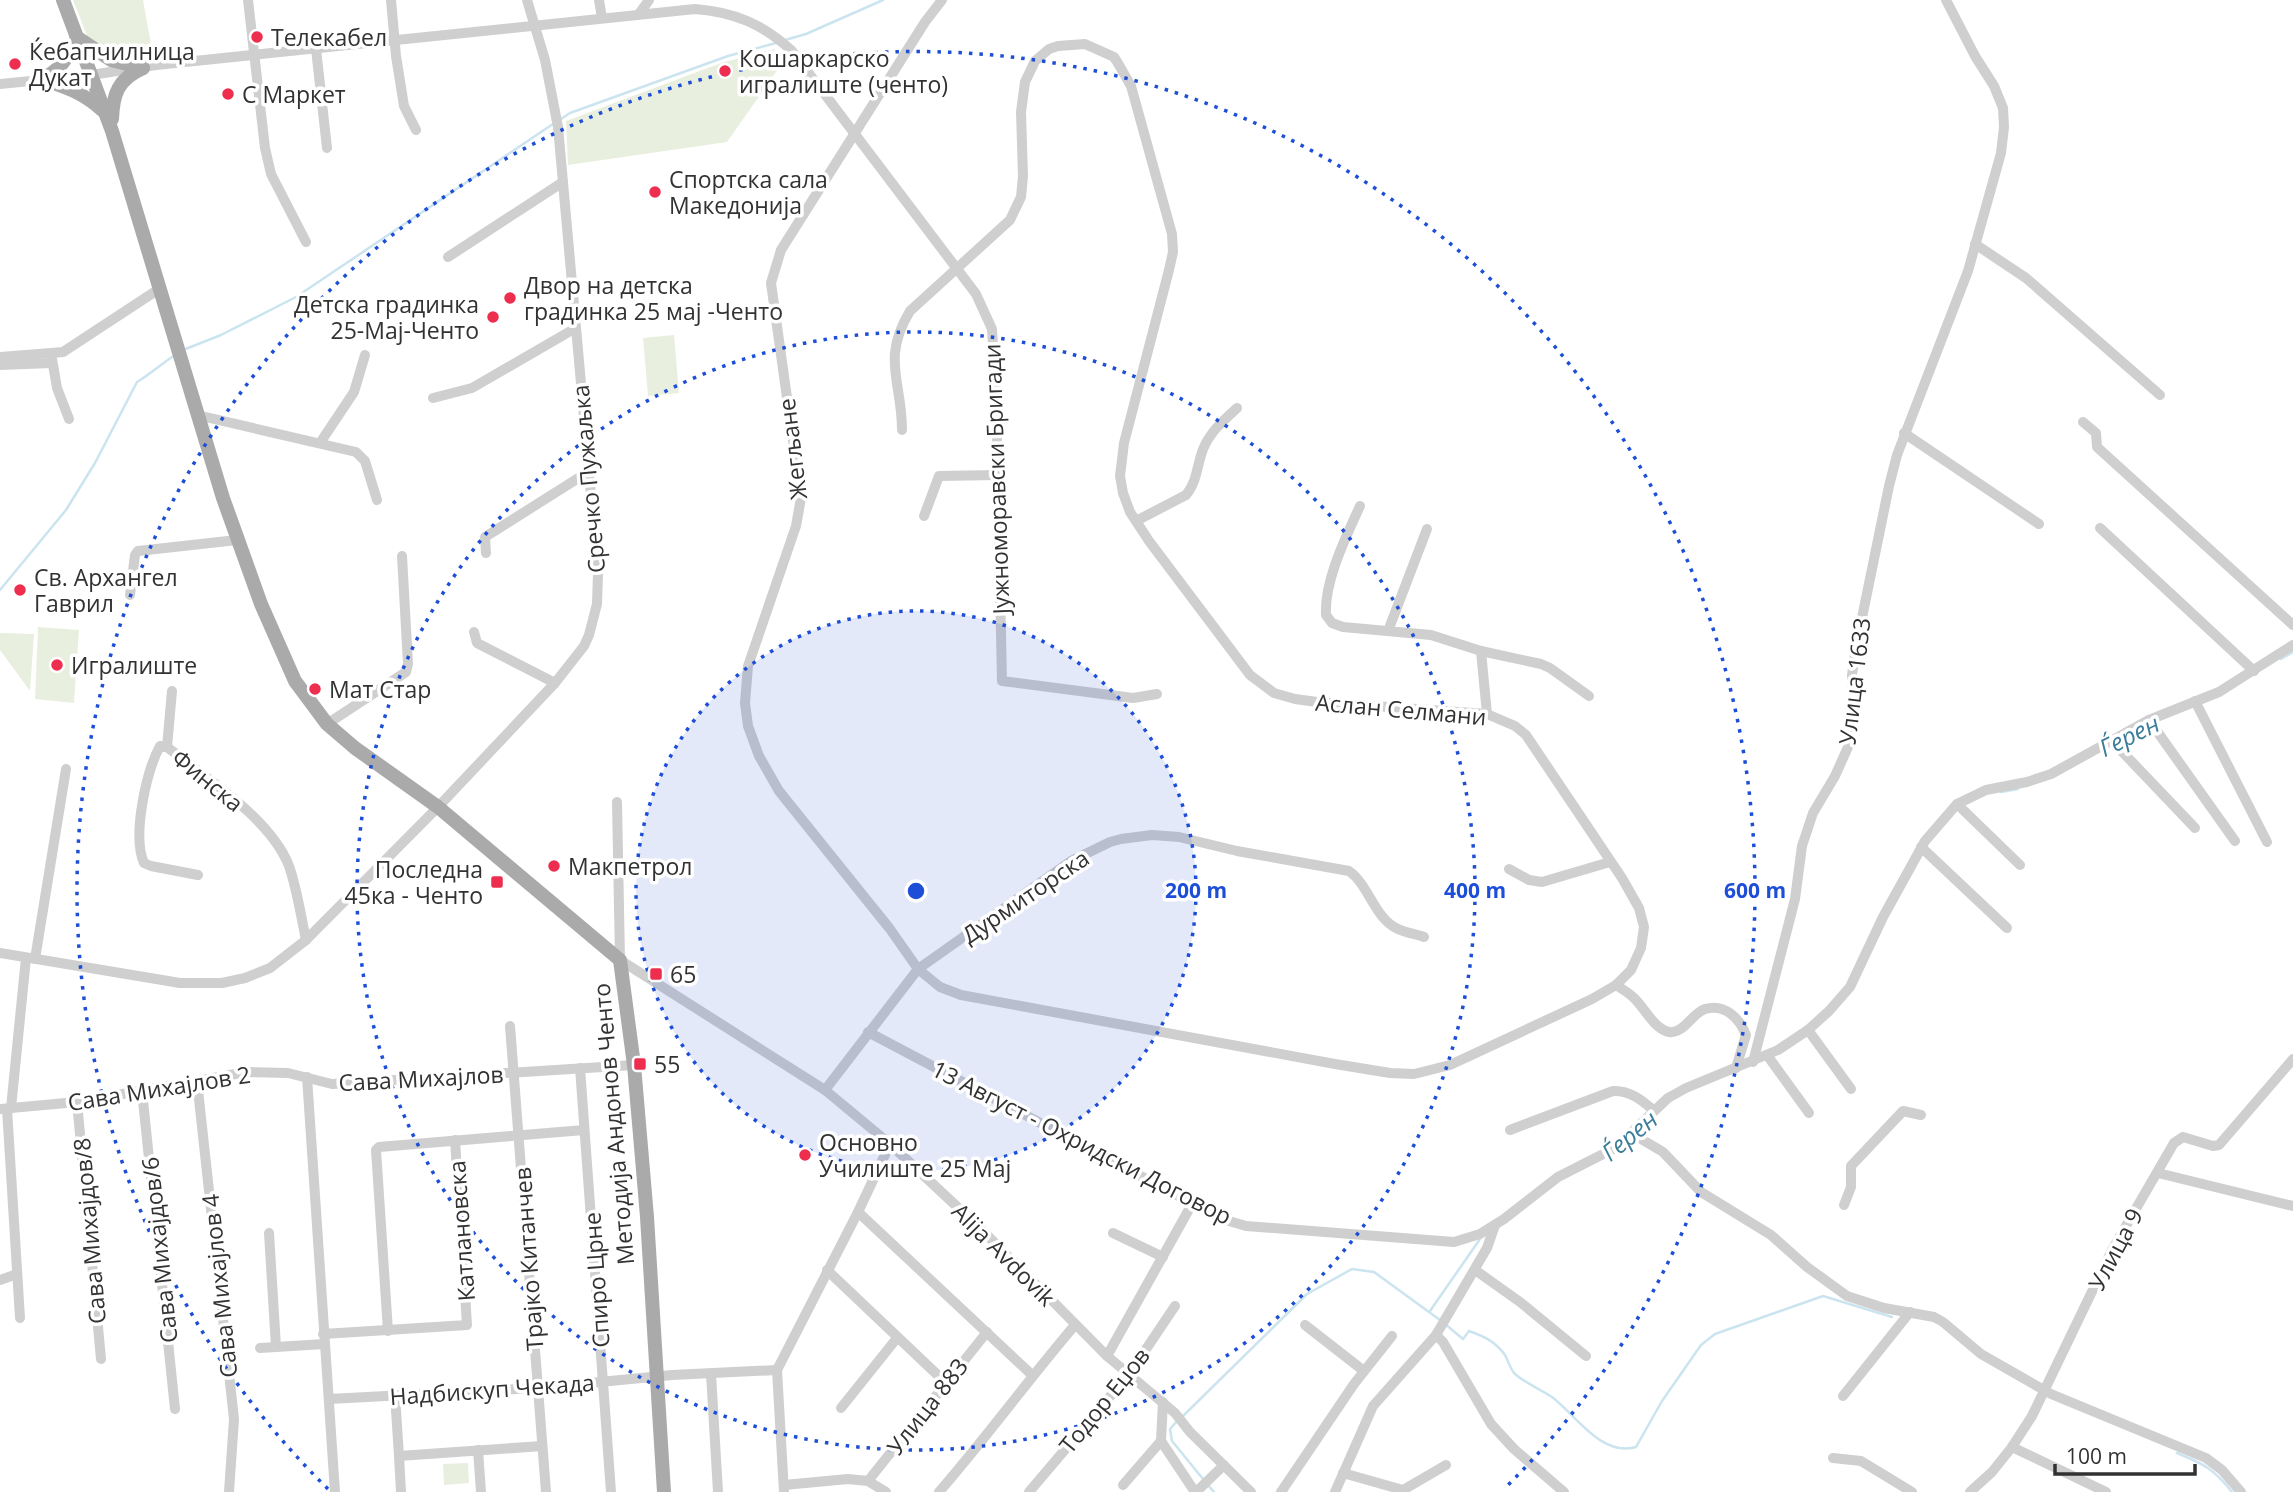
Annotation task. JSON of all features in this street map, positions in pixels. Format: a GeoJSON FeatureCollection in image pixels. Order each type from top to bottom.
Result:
{"type":"FeatureCollection","features":[{"type":"Feature","properties":{"kind":"main road","name":"Методија Андонов Ченто"},"geometry":{"type":"LineString","coordinates":[[63,0],[112,131],[237,540],[288,668],[311,705],[327,724],[355,748],[438,807],[620,960],[634,1065],[647,1217],[664,1492]]}},
{"type":"Feature","properties":{"kind":"main road"},"geometry":{"type":"LineString","coordinates":[[41,79],[54,74],[62,65],[77,38],[111,60],[142,68]]}},
{"type":"Feature","properties":{"kind":"main road"},"geometry":{"type":"LineString","coordinates":[[112,131],[113,99],[118,86],[130,74],[142,68]]}},
{"type":"Feature","properties":{"kind":"main road"},"geometry":{"type":"LineString","coordinates":[[41,79],[69,88],[90,99],[106,114]]}},
{"type":"Feature","properties":{"kind":"street"},"geometry":{"type":"LineString","coordinates":[[248,0],[265,148],[271,174],[306,242]]}},
{"type":"Feature","properties":{"kind":"street"},"geometry":{"type":"LineString","coordinates":[[391,0],[404,106],[415,130]]}},
{"type":"Feature","properties":{"kind":"street","name":"Сречко Пужаљка"},"geometry":{"type":"LineString","coordinates":[[438,807],[555,683],[584,646],[597,604],[598,573],[574,329],[558,127],[553,93],[527,0]]}},
{"type":"Feature","properties":{"kind":"street"},"geometry":{"type":"LineString","coordinates":[[599,0],[602,18]]}},
{"type":"Feature","properties":{"kind":"street"},"geometry":{"type":"LineString","coordinates":[[639,15],[649,0]]}},
{"type":"Feature","properties":{"kind":"street","name":"Жегљане"},"geometry":{"type":"LineString","coordinates":[[918,969],[890,929],[779,791],[759,756],[748,726],[745,702],[748,666],[796,526],[801,498],[771,282],[781,250],[853,132],[942,0]]}},
{"type":"Feature","properties":{"kind":"street","name":"Улица 1633"},"geometry":{"type":"LineString","coordinates":[[1753,1062],[1795,900],[1806,836],[1821,797],[1843,760],[1849,740],[1856,647],[1897,455],[1952,316],[2001,153],[2003,108],[1994,86],[1975,56],[1947,0]]}},
{"type":"Feature","properties":{"kind":"street","name":"Јужноморавски Бригади"},"geometry":{"type":"LineString","coordinates":[[0,84],[695,9],[720,11],[754,22],[792,51],[976,294],[992,329],[996,393],[1002,681],[1133,698],[1157,694]]}},
{"type":"Feature","properties":{"kind":"street","name":"Аслан Селмани"},"geometry":{"type":"LineString","coordinates":[[918,969],[940,987],[961,995],[1335,1064],[1414,1074],[1450,1065],[1592,999],[1616,985],[1631,970],[1641,948],[1644,927],[1639,908],[1611,862],[1526,735],[1515,726],[1486,714],[1306,701],[1274,692],[1250,676],[1136,521],[1121,485],[1124,443],[1173,252],[1172,234],[1131,86],[1114,57],[1085,44],[1068,44],[1049,49],[1035,61],[1025,82],[1021,112],[1021,197],[1010,220],[957,268]]}},
{"type":"Feature","properties":{"kind":"street"},"geometry":{"type":"LineString","coordinates":[[316,49],[327,148]]}},
{"type":"Feature","properties":{"kind":"street"},"geometry":{"type":"LineString","coordinates":[[448,257],[563,182]]}},
{"type":"Feature","properties":{"kind":"street"},"geometry":{"type":"LineString","coordinates":[[1975,243],[2026,278],[2160,395]]}},
{"type":"Feature","properties":{"kind":"street"},"geometry":{"type":"LineString","coordinates":[[902,430],[902,408],[893,357],[899,329],[910,311],[957,268]]}},
{"type":"Feature","properties":{"kind":"street"},"geometry":{"type":"LineString","coordinates":[[0,365],[52,358],[159,289]]}},
{"type":"Feature","properties":{"kind":"street"},"geometry":{"type":"LineString","coordinates":[[433,398],[472,388],[574,329]]}},
{"type":"Feature","properties":{"kind":"street"},"geometry":{"type":"LineString","coordinates":[[320,443],[354,392],[365,355]]}},
{"type":"Feature","properties":{"kind":"street"},"geometry":{"type":"LineString","coordinates":[[0,357],[52,358]]}},
{"type":"Feature","properties":{"kind":"street"},"geometry":{"type":"LineString","coordinates":[[52,358],[57,388],[69,419]]}},
{"type":"Feature","properties":{"kind":"street"},"geometry":{"type":"LineString","coordinates":[[1136,521],[1186,495],[1191,488],[1203,447],[1237,408]]}},
{"type":"Feature","properties":{"kind":"street"},"geometry":{"type":"LineString","coordinates":[[197,415],[356,452],[362,456],[377,500]]}},
{"type":"Feature","properties":{"kind":"street"},"geometry":{"type":"LineString","coordinates":[[2083,422],[2096,433],[2097,447],[2293,625]]}},
{"type":"Feature","properties":{"kind":"street"},"geometry":{"type":"LineString","coordinates":[[1904,433],[2039,524]]}},
{"type":"Feature","properties":{"kind":"street"},"geometry":{"type":"LineString","coordinates":[[486,553],[485,537],[588,472]]}},
{"type":"Feature","properties":{"kind":"street"},"geometry":{"type":"LineString","coordinates":[[924,516],[939,476],[997,475]]}},
{"type":"Feature","properties":{"kind":"street"},"geometry":{"type":"LineString","coordinates":[[1360,506],[1334,573],[1326,608],[1326,615],[1336,625],[1431,635],[1481,651],[1541,664],[1589,696]]}},
{"type":"Feature","properties":{"kind":"street"},"geometry":{"type":"LineString","coordinates":[[2100,528],[2254,671]]}},
{"type":"Feature","properties":{"kind":"street"},"geometry":{"type":"LineString","coordinates":[[1388,631],[1427,529]]}},
{"type":"Feature","properties":{"kind":"street"},"geometry":{"type":"LineString","coordinates":[[130,595],[135,555],[138,551],[237,540]]}},
{"type":"Feature","properties":{"kind":"street"},"geometry":{"type":"LineString","coordinates":[[327,724],[406,672],[408,664],[402,556]]}},
{"type":"Feature","properties":{"kind":"street"},"geometry":{"type":"LineString","coordinates":[[474,632],[477,643],[555,683]]}},
{"type":"Feature","properties":{"kind":"street","name":"13 Август - Охридски Договор"},"geometry":{"type":"LineString","coordinates":[[868,1032],[1222,1219],[1246,1226],[1454,1242],[1480,1234],[1558,1177],[1608,1152],[1668,1098],[1686,1088],[1753,1062],[1808,1030],[1850,987],[1883,917],[1921,847],[1957,804],[1986,790],[2051,774],[2149,720],[2219,691],[2293,645]]}},
{"type":"Feature","properties":{"kind":"street"},"geometry":{"type":"LineString","coordinates":[[1481,651],[1486,714]]}},
{"type":"Feature","properties":{"kind":"street"},"geometry":{"type":"LineString","coordinates":[[167,747],[172,691]]}},
{"type":"Feature","properties":{"kind":"street"},"geometry":{"type":"LineString","coordinates":[[2195,701],[2267,842]]}},
{"type":"Feature","properties":{"kind":"street"},"geometry":{"type":"LineString","coordinates":[[2149,720],[2235,841]]}},
{"type":"Feature","properties":{"kind":"street"},"geometry":{"type":"LineString","coordinates":[[2111,740],[2195,828]]}},
{"type":"Feature","properties":{"kind":"street","name":"Финска"},"geometry":{"type":"LineString","coordinates":[[198,876],[151,866],[144,863],[142,858],[140,827],[151,769],[160,746],[167,747],[261,824],[278,845],[289,867],[306,940]]}},
{"type":"Feature","properties":{"kind":"street"},"geometry":{"type":"LineString","coordinates":[[20,1318],[6,1109],[30,958],[66,769]]}},
{"type":"Feature","properties":{"kind":"street"},"geometry":{"type":"LineString","coordinates":[[617,802],[620,960]]}},
{"type":"Feature","properties":{"kind":"street"},"geometry":{"type":"LineString","coordinates":[[1957,804],[2020,865]]}},
{"type":"Feature","properties":{"kind":"street"},"geometry":{"type":"LineString","coordinates":[[0,953],[180,983],[222,983],[245,978],[270,968],[306,940],[438,807]]}},
{"type":"Feature","properties":{"kind":"street","name":"Дурмиторска"},"geometry":{"type":"LineString","coordinates":[[825,1090],[918,969],[1071,861],[1121,839],[1152,835],[1179,837],[1349,871],[1357,877],[1387,922],[1398,929],[1424,936]]}},
{"type":"Feature","properties":{"kind":"street"},"geometry":{"type":"LineString","coordinates":[[1921,847],[2007,928]]}},
{"type":"Feature","properties":{"kind":"street"},"geometry":{"type":"LineString","coordinates":[[1509,869],[1529,880],[1542,882],[1611,862]]}},
{"type":"Feature","properties":{"kind":"street","name":"Alija Avdovik"},"geometry":{"type":"LineString","coordinates":[[620,960],[825,1090],[890,1144],[982,1230],[1107,1356],[1175,1413],[1190,1432],[1224,1465]]}},
{"type":"Feature","properties":{"kind":"street"},"geometry":{"type":"LineString","coordinates":[[1616,985],[1633,997],[1658,1026],[1669,1031],[1677,1031],[1705,1009],[1724,1010],[1734,1015],[1746,1035],[1736,1068]]}},
{"type":"Feature","properties":{"kind":"street","name":"Трајко Китанчев"},"geometry":{"type":"LineString","coordinates":[[510,1026],[546,1492]]}},
{"type":"Feature","properties":{"kind":"street"},"geometry":{"type":"LineString","coordinates":[[1808,1030],[1851,1089]]}},
{"type":"Feature","properties":{"kind":"street"},"geometry":{"type":"LineString","coordinates":[[1767,1055],[1809,1112]]}},
{"type":"Feature","properties":{"kind":"street","name":"Улица 9"},"geometry":{"type":"LineString","coordinates":[[1970,1492],[1992,1472],[2032,1416],[2112,1250],[2178,1138],[2219,1146],[2293,1059]]}},
{"type":"Feature","properties":{"kind":"street","name":"Сава Михајлов"},"geometry":{"type":"LineString","coordinates":[[335,1492],[307,1077],[332,1084],[634,1065]]}},
{"type":"Feature","properties":{"kind":"street","name":"Спиро Црне"},"geometry":{"type":"LineString","coordinates":[[580,1068],[611,1492]]}},
{"type":"Feature","properties":{"kind":"street","name":"Сава Михајлов 2"},"geometry":{"type":"LineString","coordinates":[[6,1109],[77,1102],[247,1072],[288,1073],[307,1077]]}},
{"type":"Feature","properties":{"kind":"street","name":"Сава Михајлов 4"},"geometry":{"type":"LineString","coordinates":[[197,1081],[234,1419],[229,1492]]}},
{"type":"Feature","properties":{"kind":"street"},"geometry":{"type":"LineString","coordinates":[[1510,1130],[1620,1090],[1632,1094],[1653,1110]]}},
{"type":"Feature","properties":{"kind":"street","name":"Сава Михајдов/6"},"geometry":{"type":"LineString","coordinates":[[142,1091],[175,1409]]}},
{"type":"Feature","properties":{"kind":"street","name":"Сава Михајдов/8"},"geometry":{"type":"LineString","coordinates":[[77,1102],[101,1359]]}},
{"type":"Feature","properties":{"kind":"street"},"geometry":{"type":"LineString","coordinates":[[1844,1205],[1851,1187],[1851,1166],[1903,1111],[1921,1115]]}},
{"type":"Feature","properties":{"kind":"street","name":"Катлановска"},"geometry":{"type":"LineString","coordinates":[[388,1331],[376,1150],[382,1145],[584,1130]]}},
{"type":"Feature","properties":{"kind":"street"},"geometry":{"type":"LineString","coordinates":[[1631,1133],[1663,1152],[1700,1192],[1771,1235],[1807,1267],[1847,1296],[1943,1322],[1981,1354],[2044,1389],[2206,1458],[2222,1470],[2241,1492]]}},
{"type":"Feature","properties":{"kind":"street","name":"Катлановска"},"geometry":{"type":"LineString","coordinates":[[324,1339],[467,1325],[455,1140]]}},
{"type":"Feature","properties":{"kind":"street"},"geometry":{"type":"LineString","coordinates":[[886,1492],[868,1481],[848,1479],[784,1488],[777,1370],[890,1144]]}},
{"type":"Feature","properties":{"kind":"street"},"geometry":{"type":"LineString","coordinates":[[2158,1172],[2293,1206]]}},
{"type":"Feature","properties":{"kind":"street"},"geometry":{"type":"LineString","coordinates":[[1107,1356],[1192,1204]]}},
{"type":"Feature","properties":{"kind":"street"},"geometry":{"type":"LineString","coordinates":[[858,1212],[1032,1375]]}},
{"type":"Feature","properties":{"kind":"street"},"geometry":{"type":"LineString","coordinates":[[1335,1492],[1373,1406],[1439,1332],[1488,1248],[1495,1225]]}},
{"type":"Feature","properties":{"kind":"street"},"geometry":{"type":"LineString","coordinates":[[269,1233],[276,1347]]}},
{"type":"Feature","properties":{"kind":"street"},"geometry":{"type":"LineString","coordinates":[[1113,1233],[1163,1257]]}},
{"type":"Feature","properties":{"kind":"street"},"geometry":{"type":"LineString","coordinates":[[827,1270],[945,1382]]}},
{"type":"Feature","properties":{"kind":"street"},"geometry":{"type":"LineString","coordinates":[[1475,1270],[1520,1302],[1586,1356]]}},
{"type":"Feature","properties":{"kind":"street"},"geometry":{"type":"LineString","coordinates":[[0,1280],[17,1274]]}},
{"type":"Feature","properties":{"kind":"street","name":"Тодор Еџов"},"geometry":{"type":"LineString","coordinates":[[1030,1492],[1130,1373],[1175,1306]]}},
{"type":"Feature","properties":{"kind":"street"},"geometry":{"type":"LineString","coordinates":[[1843,1396],[1910,1312]]}},
{"type":"Feature","properties":{"kind":"street"},"geometry":{"type":"LineString","coordinates":[[939,1492],[1075,1325]]}},
{"type":"Feature","properties":{"kind":"street"},"geometry":{"type":"LineString","coordinates":[[1305,1325],[1364,1371]]}},
{"type":"Feature","properties":{"kind":"street","name":"Улица 883"},"geometry":{"type":"LineString","coordinates":[[868,1481],[987,1332]]}},
{"type":"Feature","properties":{"kind":"street"},"geometry":{"type":"LineString","coordinates":[[1439,1332],[1491,1424],[1514,1449],[1564,1492]]}},
{"type":"Feature","properties":{"kind":"street"},"geometry":{"type":"LineString","coordinates":[[1281,1492],[1364,1371],[1392,1336]]}},
{"type":"Feature","properties":{"kind":"street"},"geometry":{"type":"LineString","coordinates":[[841,1408],[897,1338]]}},
{"type":"Feature","properties":{"kind":"street"},"geometry":{"type":"LineString","coordinates":[[260,1348],[324,1339]]}},
{"type":"Feature","properties":{"kind":"street","name":"Надбискуп Чекада"},"geometry":{"type":"LineString","coordinates":[[329,1399],[538,1388],[655,1376],[777,1370]]}},
{"type":"Feature","properties":{"kind":"street"},"geometry":{"type":"LineString","coordinates":[[711,1374],[719,1492]]}},
{"type":"Feature","properties":{"kind":"street"},"geometry":{"type":"LineString","coordinates":[[395,1395],[401,1492]]}},
{"type":"Feature","properties":{"kind":"street"},"geometry":{"type":"LineString","coordinates":[[1163,1402],[1161,1441],[1197,1491],[1224,1465],[1251,1492]]}},
{"type":"Feature","properties":{"kind":"street"},"geometry":{"type":"LineString","coordinates":[[1123,1485],[1161,1441]]}},
{"type":"Feature","properties":{"kind":"street"},"geometry":{"type":"LineString","coordinates":[[399,1456],[542,1446]]}},
{"type":"Feature","properties":{"kind":"street"},"geometry":{"type":"LineString","coordinates":[[2012,1447],[2106,1492]]}},
{"type":"Feature","properties":{"kind":"street"},"geometry":{"type":"LineString","coordinates":[[478,1450],[481,1492]]}},
{"type":"Feature","properties":{"kind":"street"},"geometry":{"type":"LineString","coordinates":[[1833,1458],[1861,1461],[1912,1492]]}},
{"type":"Feature","properties":{"kind":"street"},"geometry":{"type":"LineString","coordinates":[[1343,1473],[1405,1491],[1446,1465]]}},
{"type":"Feature","properties":{"kind":"green space"},"geometry":{"type":"Polygon","coordinates":[[[73,0],[143,0],[152,50],[108,53],[89,41],[73,0]]]}},
{"type":"Feature","properties":{"kind":"green space"},"geometry":{"type":"Polygon","coordinates":[[[774,49],[783,62],[727,142],[568,165],[566,121],[721,63],[774,49]]]}},
{"type":"Feature","properties":{"kind":"green space"},"geometry":{"type":"Polygon","coordinates":[[[674,335],[679,393],[648,396],[643,338],[674,335]]]}},
{"type":"Feature","properties":{"kind":"green space","name":"Игралиште"},"geometry":{"type":"Polygon","coordinates":[[[38,627],[79,630],[74,703],[35,699],[38,627]]]}},
{"type":"Feature","properties":{"kind":"green space"},"geometry":{"type":"Polygon","coordinates":[[[0,633],[34,634],[30,691],[0,650],[0,633]]]}},
{"type":"Feature","properties":{"kind":"green space"},"geometry":{"type":"Polygon","coordinates":[[[468,1463],[469,1483],[444,1485],[443,1464],[468,1463]]]}},
{"type":"Feature","properties":{"kind":"waterway"},"geometry":{"type":"LineString","coordinates":[[785,40],[806,34],[883,0]]}},
{"type":"Feature","properties":{"kind":"waterway"},"geometry":{"type":"LineString","coordinates":[[561,119],[570,113],[728,56],[776,43]]}},
{"type":"Feature","properties":{"kind":"waterway"},"geometry":{"type":"LineString","coordinates":[[183,350],[221,335],[296,297],[553,124]]}},
{"type":"Feature","properties":{"kind":"waterway"},"geometry":{"type":"LineString","coordinates":[[0,590],[66,510],[95,463],[137,382],[175,355]]}},
{"type":"Feature","properties":{"kind":"waterway","name":"Ѓерен"},"geometry":{"type":"LineString","coordinates":[[2281,659],[2293,652]]}},
{"type":"Feature","properties":{"kind":"waterway","name":"Ѓерен"},"geometry":{"type":"LineString","coordinates":[[2001,792],[2018,789]]}},
{"type":"Feature","properties":{"kind":"waterway"},"geometry":{"type":"LineString","coordinates":[[1430,1311],[1480,1239]]}},
{"type":"Feature","properties":{"kind":"waterway"},"geometry":{"type":"LineString","coordinates":[[1183,1416],[1307,1294],[1352,1269],[1374,1272],[1440,1320]]}},
{"type":"Feature","properties":{"kind":"waterway"},"geometry":{"type":"LineString","coordinates":[[1445,1324],[1463,1339],[1469,1331],[1493,1343],[1505,1355],[1515,1374],[1552,1397],[1600,1440],[1623,1448],[1636,1447],[1662,1401],[1701,1345],[1715,1334],[1823,1296],[1892,1317]]}},
{"type":"Feature","properties":{"kind":"waterway"},"geometry":{"type":"LineString","coordinates":[[1178,1420],[1170,1429],[1172,1441],[1203,1479]]}},
{"type":"Feature","properties":{"kind":"waterway"},"geometry":{"type":"LineString","coordinates":[[2177,1453],[2208,1468],[2232,1492]]}},
{"type":"Feature","properties":{"kind":"waterway"},"geometry":{"type":"LineString","coordinates":[[1208,1485],[1214,1492]]}},
{"type":"Feature","properties":{"kind":"place","name":"Телекабел"},"geometry":{"type":"Point","coordinates":[257,37]}},
{"type":"Feature","properties":{"kind":"place","name":"Ќебапчилница Дукат"},"geometry":{"type":"Point","coordinates":[15,64]}},
{"type":"Feature","properties":{"kind":"place","name":"Кошаркарско игралиште (ченто)"},"geometry":{"type":"Point","coordinates":[725,71]}},
{"type":"Feature","properties":{"kind":"place","name":"С Маркет"},"geometry":{"type":"Point","coordinates":[228,94]}},
{"type":"Feature","properties":{"kind":"place","name":"Спортска сала Македонија"},"geometry":{"type":"Point","coordinates":[655,192]}},
{"type":"Feature","properties":{"kind":"place","name":"Двор на детска градинка 25 мај -Ченто"},"geometry":{"type":"Point","coordinates":[510,298]}},
{"type":"Feature","properties":{"kind":"place","name":"Детска градинка 25-Мај-Ченто"},"geometry":{"type":"Point","coordinates":[493,317]}},
{"type":"Feature","properties":{"kind":"place","name":"Св. Архангел Гаврил"},"geometry":{"type":"Point","coordinates":[20,590]}},
{"type":"Feature","properties":{"kind":"place","name":"Игралиште"},"geometry":{"type":"Point","coordinates":[57,665]}},
{"type":"Feature","properties":{"kind":"place","name":"Мат Стар"},"geometry":{"type":"Point","coordinates":[315,689]}},
{"type":"Feature","properties":{"kind":"place","name":"Макпетрол"},"geometry":{"type":"Point","coordinates":[554,866]}},
{"type":"Feature","properties":{"kind":"place","name":"Последна 45ка - Ченто"},"geometry":{"type":"Point","coordinates":[497,882]}},
{"type":"Feature","properties":{"kind":"place","name":"65"},"geometry":{"type":"Point","coordinates":[656,974]}},
{"type":"Feature","properties":{"kind":"place","name":"55"},"geometry":{"type":"Point","coordinates":[640,1064]}},
{"type":"Feature","properties":{"kind":"place","name":"Основно Училиште 25 Мај"},"geometry":{"type":"Point","coordinates":[805,1155]}}]}
